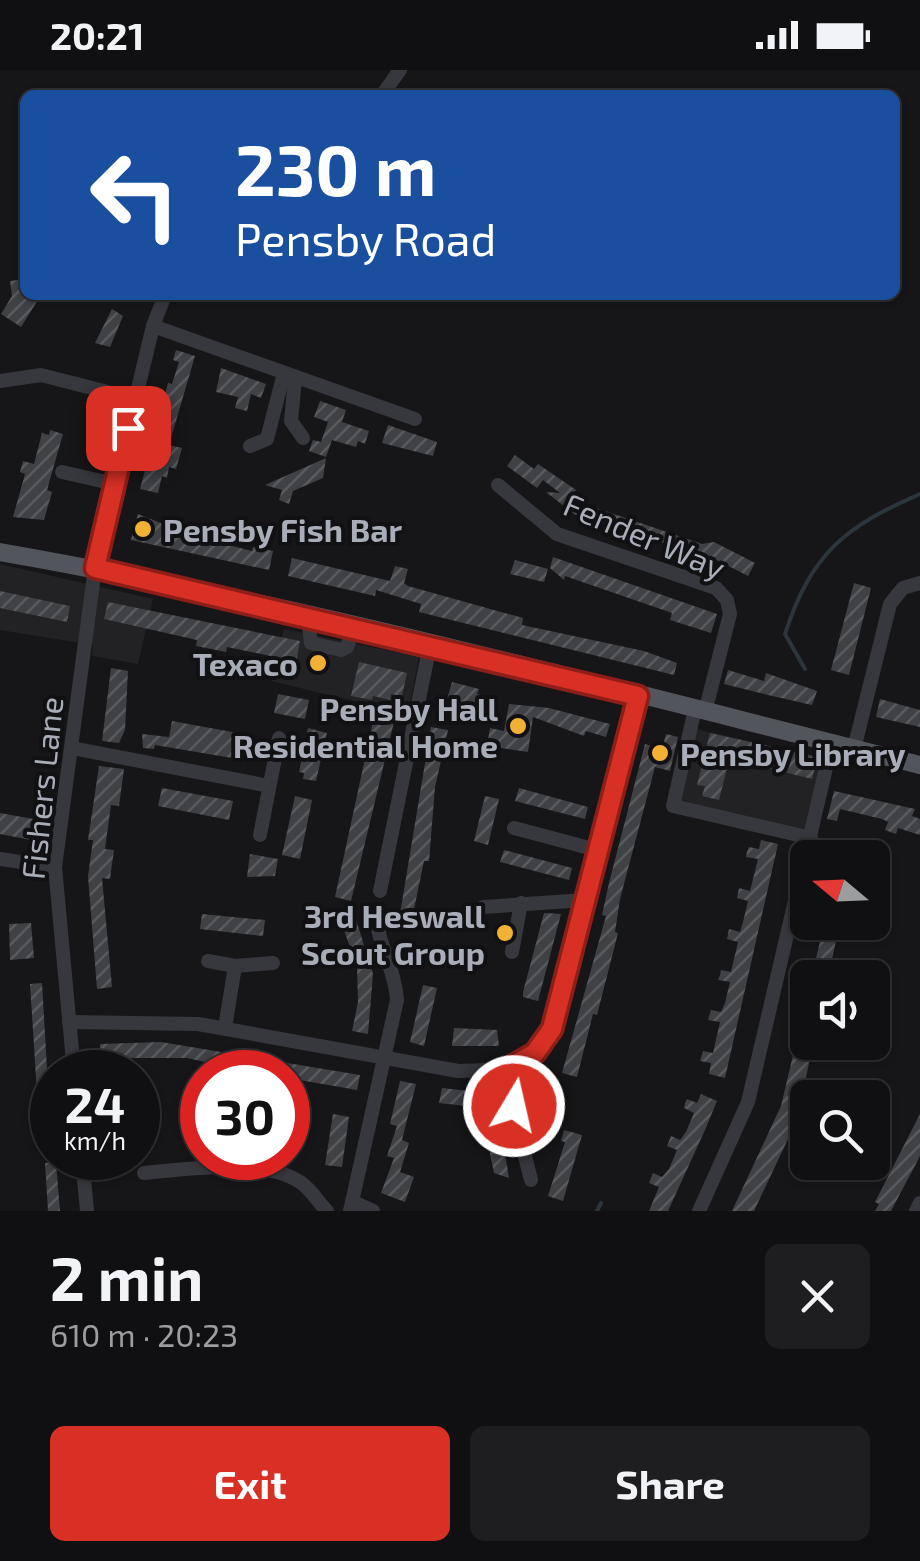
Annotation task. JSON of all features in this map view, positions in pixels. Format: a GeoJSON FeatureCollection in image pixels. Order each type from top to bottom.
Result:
{"type":"FeatureCollection","features":[{"type":"Feature","properties":{"kind":"main road"},"geometry":{"type":"LineString","coordinates":[[0,552],[95,568],[430,644],[920,765]]}},
{"type":"Feature","properties":{"kind":"street","name":"Fishers Lane"},"geometry":{"type":"LineString","coordinates":[[71,1050],[55,867],[95,568],[153,326],[163,300]]}},
{"type":"Feature","properties":{"kind":"street"},"geometry":{"type":"LineString","coordinates":[[153,326],[415,419]]}},
{"type":"Feature","properties":{"kind":"street"},"geometry":{"type":"LineString","coordinates":[[0,381],[41,375],[135,400]]}},
{"type":"Feature","properties":{"kind":"street"},"geometry":{"type":"LineString","coordinates":[[289,376],[291,421],[303,438]]}},
{"type":"Feature","properties":{"kind":"street"},"geometry":{"type":"LineString","coordinates":[[250,446],[268,438],[289,376]]}},
{"type":"Feature","properties":{"kind":"street"},"geometry":{"type":"LineString","coordinates":[[62,472],[115,484]]}},
{"type":"Feature","properties":{"kind":"street","name":"Fender Way"},"geometry":{"type":"LineString","coordinates":[[498,485],[557,534],[716,588],[728,600],[730,614],[700,711]]}},
{"type":"Feature","properties":{"kind":"street"},"geometry":{"type":"LineString","coordinates":[[854,749],[890,604],[903,588],[920,583]]}},
{"type":"Feature","properties":{"kind":"street"},"geometry":{"type":"LineString","coordinates":[[380,891],[430,644]]}},
{"type":"Feature","properties":{"kind":"street"},"geometry":{"type":"LineString","coordinates":[[68,1022],[224,1028],[458,1071],[512,1066],[535,1053],[552,1029],[638,696]]}},
{"type":"Feature","properties":{"kind":"street"},"geometry":{"type":"LineString","coordinates":[[700,711],[673,806],[811,838]]}},
{"type":"Feature","properties":{"kind":"street"},"geometry":{"type":"LineString","coordinates":[[260,835],[279,738]]}},
{"type":"Feature","properties":{"kind":"street"},"geometry":{"type":"LineString","coordinates":[[699,1211],[748,1102],[832,742]]}},
{"type":"Feature","properties":{"kind":"street"},"geometry":{"type":"LineString","coordinates":[[72,748],[269,786]]}},
{"type":"Feature","properties":{"kind":"street"},"geometry":{"type":"LineString","coordinates":[[514,828],[598,850]]}},
{"type":"Feature","properties":{"kind":"street"},"geometry":{"type":"LineString","coordinates":[[0,859],[55,867]]}},
{"type":"Feature","properties":{"kind":"street"},"geometry":{"type":"LineString","coordinates":[[483,907],[585,900]]}},
{"type":"Feature","properties":{"kind":"street"},"geometry":{"type":"LineString","coordinates":[[512,952],[521,904]]}},
{"type":"Feature","properties":{"kind":"street"},"geometry":{"type":"LineString","coordinates":[[373,1211],[351,1206],[397,1000],[395,970],[377,928],[376,913]]}},
{"type":"Feature","properties":{"kind":"street"},"geometry":{"type":"LineString","coordinates":[[208,961],[235,966],[274,963]]}},
{"type":"Feature","properties":{"kind":"street"},"geometry":{"type":"LineString","coordinates":[[224,1028],[235,966]]}},
{"type":"Feature","properties":{"kind":"street"},"geometry":{"type":"LineString","coordinates":[[512,1066],[518,1128],[531,1180]]}},
{"type":"Feature","properties":{"kind":"street"},"geometry":{"type":"LineString","coordinates":[[160,1172],[223,1166],[278,1174],[302,1183],[327,1211]]}},
{"type":"Feature","properties":{"kind":"street"},"geometry":{"type":"LineString","coordinates":[[84,1180],[86,1211]]}},
{"type":"Feature","properties":{"kind":"street"},"geometry":{"type":"LineString","coordinates":[[916,1211],[920,1203]]}},
{"type":"Feature","properties":{"kind":"shaded area"},"geometry":{"type":"Polygon","coordinates":[[[0,564],[153,599],[138,664],[92,656],[93,645],[0,630],[0,564]]]}},
{"type":"Feature","properties":{"kind":"shaded area"},"geometry":{"type":"Polygon","coordinates":[[[284,629],[419,657],[408,714],[271,681],[284,629]]]}},
{"type":"Feature","properties":{"kind":"shaded area"},"geometry":{"type":"Polygon","coordinates":[[[687,727],[822,758],[803,840],[667,811],[687,727]]]}},
{"type":"Feature","properties":{"kind":"building"},"geometry":{"type":"Polygon","coordinates":[[[20,280],[20,300],[38,300],[21,327],[1,314],[12,296],[10,281],[20,280]]]}},
{"type":"Feature","properties":{"kind":"building"},"geometry":{"type":"Polygon","coordinates":[[[112,309],[123,316],[110,347],[95,343],[112,309]]]}},
{"type":"Feature","properties":{"kind":"building"},"geometry":{"type":"Polygon","coordinates":[[[176,350],[195,356],[169,445],[182,448],[176,469],[169,467],[167,478],[162,476],[158,493],[140,489],[168,383],[172,384],[179,362],[173,360],[176,350]]]}},
{"type":"Feature","properties":{"kind":"building"},"geometry":{"type":"Polygon","coordinates":[[[221,368],[266,384],[261,398],[251,394],[247,411],[235,408],[238,397],[216,392],[221,368]]]}},
{"type":"Feature","properties":{"kind":"building"},"geometry":{"type":"Polygon","coordinates":[[[320,401],[346,410],[342,422],[369,431],[365,444],[358,441],[356,447],[332,440],[326,457],[309,451],[313,440],[321,442],[328,422],[314,417],[320,401]]]}},
{"type":"Feature","properties":{"kind":"building"},"geometry":{"type":"Polygon","coordinates":[[[388,425],[437,442],[433,456],[382,443],[388,425]]]}},
{"type":"Feature","properties":{"kind":"building"},"geometry":{"type":"Polygon","coordinates":[[[50,430],[63,434],[47,490],[52,492],[44,520],[13,517],[25,474],[20,472],[23,461],[34,464],[42,433],[49,435],[50,430]]]}},
{"type":"Feature","properties":{"kind":"building"},"geometry":{"type":"Polygon","coordinates":[[[515,455],[534,469],[538,464],[576,490],[570,499],[702,544],[714,542],[755,563],[748,576],[719,561],[574,514],[546,492],[560,493],[543,480],[537,488],[507,466],[515,455]]]}},
{"type":"Feature","properties":{"kind":"building"},"geometry":{"type":"Polygon","coordinates":[[[326,458],[323,478],[293,491],[289,504],[279,500],[282,490],[265,485],[326,458]]]}},
{"type":"Feature","properties":{"kind":"building"},"geometry":{"type":"Polygon","coordinates":[[[138,514],[176,529],[174,536],[204,544],[205,539],[252,551],[253,547],[273,551],[269,570],[131,540],[138,514]]]}},
{"type":"Feature","properties":{"kind":"building"},"geometry":{"type":"Polygon","coordinates":[[[553,557],[717,614],[711,633],[670,620],[672,613],[565,576],[564,580],[550,568],[553,557]]]}},
{"type":"Feature","properties":{"kind":"building"},"geometry":{"type":"Polygon","coordinates":[[[292,558],[390,581],[395,566],[408,569],[404,583],[408,586],[523,618],[522,625],[644,651],[677,663],[674,675],[419,612],[421,604],[376,590],[375,596],[288,576],[292,558]]]}},
{"type":"Feature","properties":{"kind":"building"},"geometry":{"type":"Polygon","coordinates":[[[515,560],[548,569],[544,582],[510,574],[515,560]]]}},
{"type":"Feature","properties":{"kind":"building"},"geometry":{"type":"Polygon","coordinates":[[[854,583],[871,588],[849,675],[831,670],[854,583]]]}},
{"type":"Feature","properties":{"kind":"building"},"geometry":{"type":"Polygon","coordinates":[[[0,591],[70,606],[67,622],[0,608],[0,591]]]}},
{"type":"Feature","properties":{"kind":"building"},"geometry":{"type":"Polygon","coordinates":[[[108,602],[300,641],[294,675],[282,673],[285,659],[227,647],[226,652],[196,646],[197,640],[104,619],[108,602]]]}},
{"type":"Feature","properties":{"kind":"building"},"geometry":{"type":"Polygon","coordinates":[[[359,662],[407,673],[402,696],[391,694],[390,700],[373,696],[372,700],[351,696],[359,662]]]}},
{"type":"Feature","properties":{"kind":"building"},"geometry":{"type":"Polygon","coordinates":[[[111,668],[128,671],[125,730],[119,743],[102,741],[111,668]]]}},
{"type":"Feature","properties":{"kind":"building"},"geometry":{"type":"Polygon","coordinates":[[[728,670],[764,681],[766,673],[817,691],[812,705],[768,695],[724,684],[728,670]]]}},
{"type":"Feature","properties":{"kind":"building"},"geometry":{"type":"Polygon","coordinates":[[[452,682],[479,689],[477,694],[488,697],[484,709],[447,699],[452,682]]]}},
{"type":"Feature","properties":{"kind":"building"},"geometry":{"type":"Polygon","coordinates":[[[278,694],[309,700],[305,719],[274,713],[278,694]]]}},
{"type":"Feature","properties":{"kind":"building"},"geometry":{"type":"Polygon","coordinates":[[[880,699],[920,710],[920,727],[876,717],[880,699]]]}},
{"type":"Feature","properties":{"kind":"building"},"geometry":{"type":"Polygon","coordinates":[[[509,704],[549,708],[610,724],[606,737],[586,731],[584,736],[533,717],[528,752],[487,746],[490,728],[504,731],[509,704]]]}},
{"type":"Feature","properties":{"kind":"building"},"geometry":{"type":"Polygon","coordinates":[[[374,717],[394,722],[351,901],[335,897],[374,717]]]}},
{"type":"Feature","properties":{"kind":"building"},"geometry":{"type":"Polygon","coordinates":[[[172,721],[243,734],[238,759],[155,745],[154,749],[143,748],[142,734],[169,737],[172,721]]]}},
{"type":"Feature","properties":{"kind":"building"},"geometry":{"type":"Polygon","coordinates":[[[431,727],[448,730],[435,787],[429,861],[424,861],[413,914],[417,915],[415,929],[398,926],[431,727]]]}},
{"type":"Feature","properties":{"kind":"building"},"geometry":{"type":"Polygon","coordinates":[[[308,728],[327,733],[316,781],[303,779],[304,773],[299,772],[308,728]]]}},
{"type":"Feature","properties":{"kind":"building"},"geometry":{"type":"Polygon","coordinates":[[[710,733],[818,757],[812,779],[752,764],[751,770],[728,764],[719,800],[702,796],[705,786],[697,785],[710,733]]]}},
{"type":"Feature","properties":{"kind":"building"},"geometry":{"type":"Polygon","coordinates":[[[666,734],[678,737],[670,771],[655,767],[620,899],[615,932],[618,933],[597,1015],[593,1014],[577,1077],[562,1073],[606,916],[602,915],[609,883],[645,744],[662,749],[666,734]]]}},
{"type":"Feature","properties":{"kind":"building"},"geometry":{"type":"Polygon","coordinates":[[[99,766],[124,769],[119,806],[111,805],[105,849],[114,850],[110,879],[102,878],[112,987],[97,989],[88,876],[93,840],[88,840],[99,766]]]}},
{"type":"Feature","properties":{"kind":"building"},"geometry":{"type":"Polygon","coordinates":[[[162,788],[233,801],[229,820],[158,806],[162,788]]]}},
{"type":"Feature","properties":{"kind":"building"},"geometry":{"type":"Polygon","coordinates":[[[519,788],[588,807],[585,819],[515,801],[519,788]]]}},
{"type":"Feature","properties":{"kind":"building"},"geometry":{"type":"Polygon","coordinates":[[[834,791],[915,809],[912,816],[920,819],[920,835],[898,828],[896,834],[885,830],[888,822],[882,819],[840,809],[837,821],[827,819],[834,791]]]}},
{"type":"Feature","properties":{"kind":"building"},"geometry":{"type":"Polygon","coordinates":[[[295,796],[312,800],[300,859],[282,855],[295,796]]]}},
{"type":"Feature","properties":{"kind":"building"},"geometry":{"type":"Polygon","coordinates":[[[485,796],[499,799],[488,845],[474,841],[485,796]]]}},
{"type":"Feature","properties":{"kind":"building"},"geometry":{"type":"Polygon","coordinates":[[[0,813],[39,820],[36,841],[0,834],[0,813]]]}},
{"type":"Feature","properties":{"kind":"building"},"geometry":{"type":"Polygon","coordinates":[[[761,840],[778,844],[725,1078],[709,1074],[711,1063],[700,1061],[703,1051],[713,1053],[720,1022],[708,1020],[711,1010],[721,1012],[725,1003],[730,982],[718,980],[721,970],[731,972],[738,942],[727,939],[729,929],[740,932],[748,901],[737,898],[739,888],[750,891],[758,859],[746,857],[747,852],[749,847],[759,849],[761,840]]]}},
{"type":"Feature","properties":{"kind":"building"},"geometry":{"type":"Polygon","coordinates":[[[504,850],[572,868],[569,880],[500,862],[504,850]]]}},
{"type":"Feature","properties":{"kind":"building"},"geometry":{"type":"Polygon","coordinates":[[[250,854],[278,859],[275,876],[247,877],[250,854]]]}},
{"type":"Feature","properties":{"kind":"building"},"geometry":{"type":"Polygon","coordinates":[[[353,910],[373,974],[368,1034],[352,1031],[358,1002],[357,966],[338,914],[353,910]]]}},
{"type":"Feature","properties":{"kind":"building"},"geometry":{"type":"Polygon","coordinates":[[[544,913],[561,914],[538,1001],[523,997],[523,992],[544,913]]]}},
{"type":"Feature","properties":{"kind":"building"},"geometry":{"type":"Polygon","coordinates":[[[202,914],[265,920],[263,936],[200,929],[202,914]]]}},
{"type":"Feature","properties":{"kind":"building"},"geometry":{"type":"Polygon","coordinates":[[[31,923],[34,958],[10,960],[9,924],[31,923]]]}},
{"type":"Feature","properties":{"kind":"building"},"geometry":{"type":"Polygon","coordinates":[[[820,940],[836,940],[832,960],[816,960],[820,940]]]}},
{"type":"Feature","properties":{"kind":"building"},"geometry":{"type":"Polygon","coordinates":[[[42,983],[46,1050],[34,1050],[30,984],[42,983]]]}},
{"type":"Feature","properties":{"kind":"building"},"geometry":{"type":"Polygon","coordinates":[[[423,985],[437,988],[424,1046],[410,1042],[423,985]]]}},
{"type":"Feature","properties":{"kind":"building"},"geometry":{"type":"Polygon","coordinates":[[[454,1028],[497,1030],[499,1046],[452,1046],[454,1028]]]}},
{"type":"Feature","properties":{"kind":"building"},"geometry":{"type":"Polygon","coordinates":[[[161,1042],[209,1050],[180,1050],[180,1058],[160,1058],[160,1050],[100,1050],[100,1044],[161,1042]]]}},
{"type":"Feature","properties":{"kind":"building"},"geometry":{"type":"Polygon","coordinates":[[[792,1060],[810,1060],[805,1080],[790,1080],[790,1135],[754,1211],[732,1211],[781,1106],[792,1060]]]}},
{"type":"Feature","properties":{"kind":"building"},"geometry":{"type":"Polygon","coordinates":[[[310,1067],[360,1075],[357,1090],[310,1082],[310,1067]]]}},
{"type":"Feature","properties":{"kind":"building"},"geometry":{"type":"Polygon","coordinates":[[[400,1081],[416,1084],[402,1140],[409,1143],[400,1172],[414,1177],[405,1202],[381,1193],[394,1158],[387,1156],[397,1126],[390,1124],[400,1081]]]}},
{"type":"Feature","properties":{"kind":"building"},"geometry":{"type":"Polygon","coordinates":[[[442,1088],[496,1094],[492,1109],[439,1103],[442,1088]]]}},
{"type":"Feature","properties":{"kind":"building"},"geometry":{"type":"Polygon","coordinates":[[[701,1094],[717,1101],[705,1130],[668,1211],[649,1211],[659,1187],[649,1183],[653,1173],[662,1177],[669,1169],[677,1150],[667,1146],[671,1136],[680,1140],[694,1113],[684,1108],[685,1103],[687,1099],[697,1103],[701,1094]]]}},
{"type":"Feature","properties":{"kind":"building"},"geometry":{"type":"Polygon","coordinates":[[[333,1114],[349,1117],[342,1167],[325,1165],[333,1114]]]}},
{"type":"Feature","properties":{"kind":"building"},"geometry":{"type":"Polygon","coordinates":[[[920,1114],[920,1156],[891,1211],[875,1211],[879,1204],[875,1202],[886,1180],[890,1180],[890,1173],[920,1114]]]}},
{"type":"Feature","properties":{"kind":"building"},"geometry":{"type":"Polygon","coordinates":[[[564,1130],[582,1135],[563,1201],[548,1196],[565,1142],[561,1141],[564,1130]]]}},
{"type":"Feature","properties":{"kind":"building"},"geometry":{"type":"Polygon","coordinates":[[[500,1134],[509,1178],[494,1173],[490,1154],[487,1136],[500,1134]]]}},
{"type":"Feature","properties":{"kind":"building"},"geometry":{"type":"Polygon","coordinates":[[[46,1180],[57,1180],[60,1211],[48,1211],[46,1180]]]}},
{"type":"Feature","properties":{"kind":"waterway"},"geometry":{"type":"LineString","coordinates":[[805,669],[785,634],[806,583],[819,563],[851,532],[920,494]]}},
{"type":"Feature","properties":{"kind":"waterway"},"geometry":{"type":"LineString","coordinates":[[597,1211],[601,1203]]}},
{"type":"Feature","properties":{"kind":"place","name":"Pensby Fish Bar"},"geometry":{"type":"Point","coordinates":[143,529]}},
{"type":"Feature","properties":{"kind":"place","name":"Texaco"},"geometry":{"type":"Point","coordinates":[318,663]}},
{"type":"Feature","properties":{"kind":"place","name":"Pensby Hall Residential Home"},"geometry":{"type":"Point","coordinates":[518,726]}},
{"type":"Feature","properties":{"kind":"place","name":"Pensby Library"},"geometry":{"type":"Point","coordinates":[660,753]}},
{"type":"Feature","properties":{"kind":"place","name":"3rd Heswall Scout Group"},"geometry":{"type":"Point","coordinates":[505,933]}},
{"type":"Feature","properties":{"kind":"route"},"geometry":{"type":"LineString","coordinates":[[128,428],[95,568],[638,696],[552,1029],[535,1053],[512,1066],[514,1106]]}}]}
